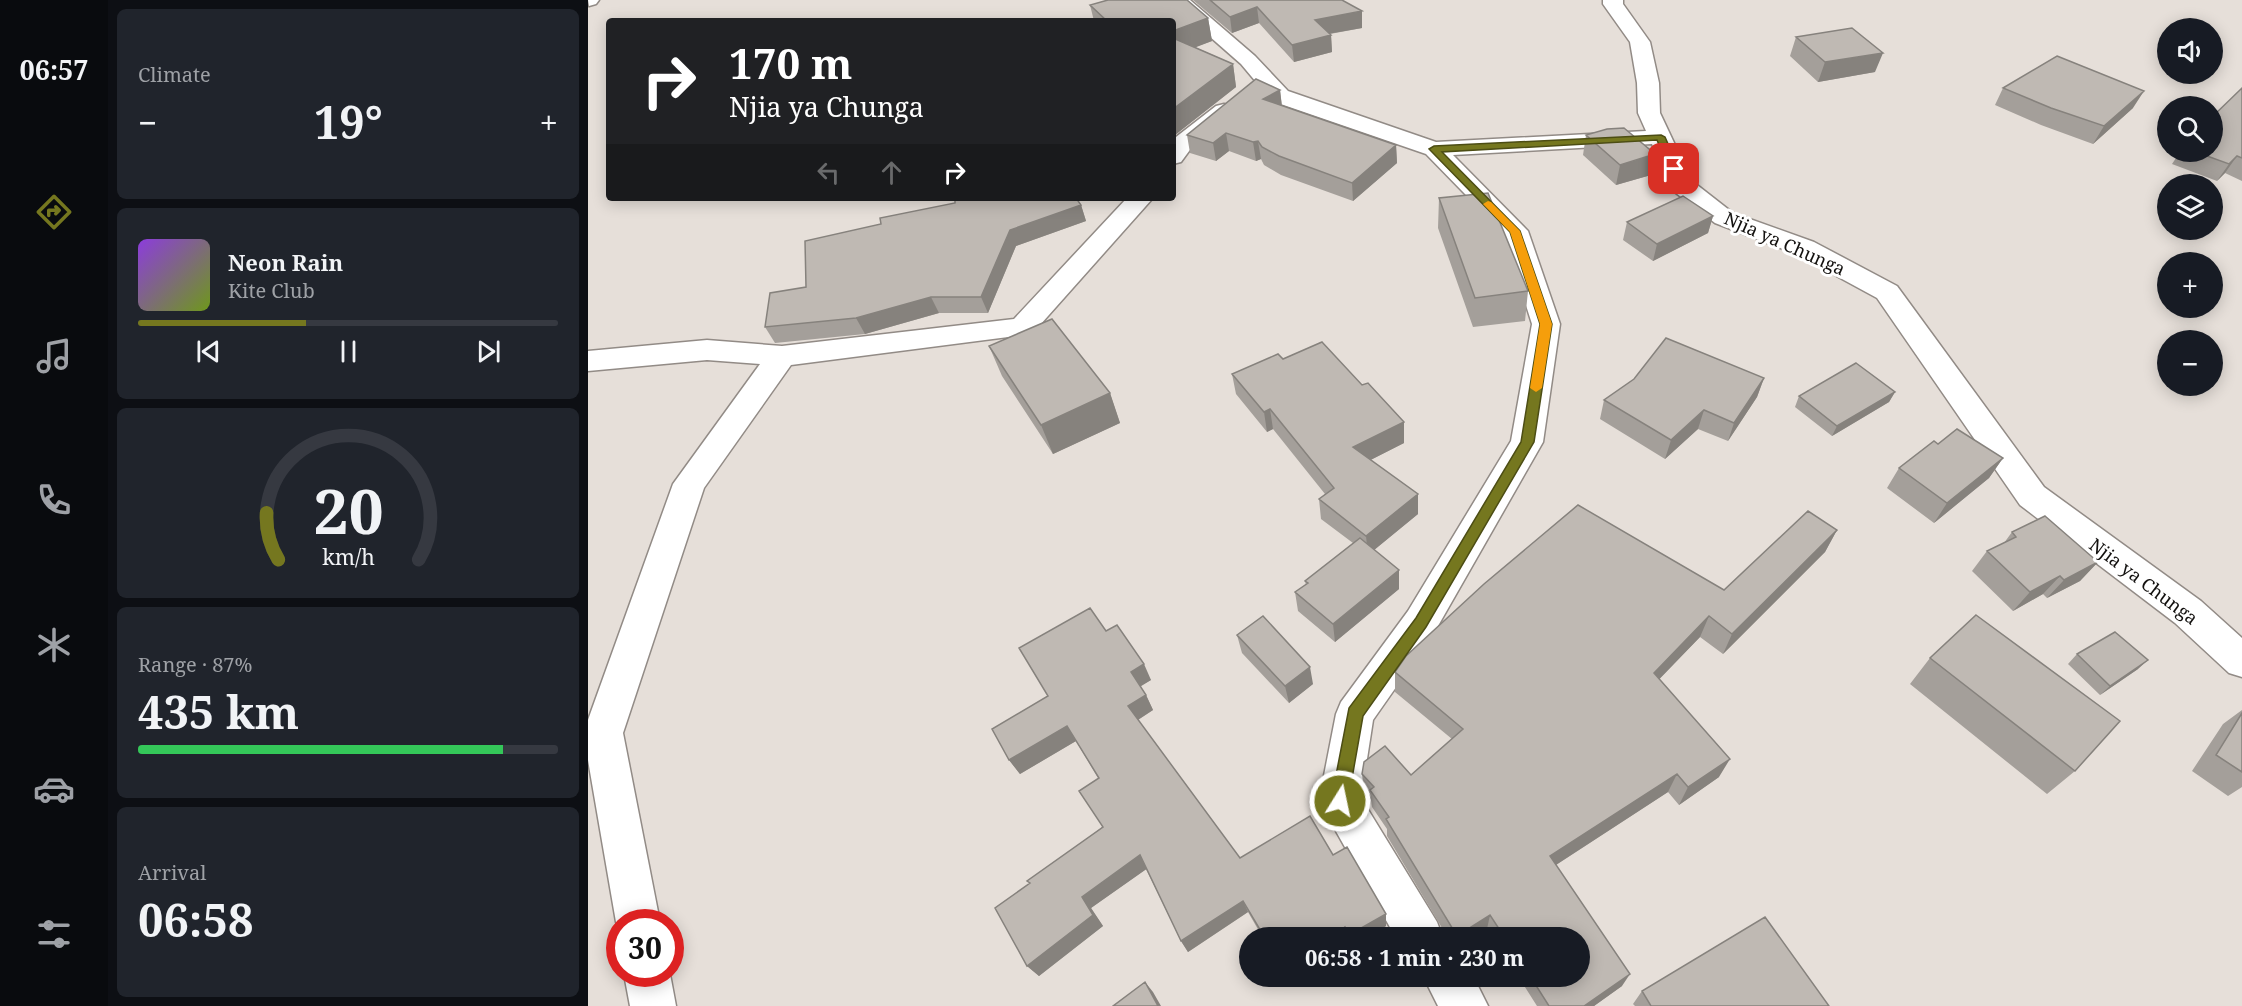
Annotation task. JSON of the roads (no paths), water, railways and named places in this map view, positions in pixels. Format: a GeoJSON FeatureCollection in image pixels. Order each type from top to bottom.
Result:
{"type":"FeatureCollection","features":[{"type":"Feature","properties":{"kind":"street"},"geometry":{"type":"LineString","coordinates":[[1178,0],[1248,60],[1250,91]]}},
{"type":"Feature","properties":{"kind":"street","name":"Njia ya Chunga"},"geometry":{"type":"LineString","coordinates":[[1613,0],[1613,4],[1641,42],[1648,83],[1648,112],[1681,185],[1724,218],[1805,248],[1887,292],[2032,496],[2188,612],[2242,661]]}},
{"type":"Feature","properties":{"kind":"street"},"geometry":{"type":"LineString","coordinates":[[1176,153],[1184,142],[1250,91],[1280,96],[1434,149],[1661,137]]}},
{"type":"Feature","properties":{"kind":"street"},"geometry":{"type":"LineString","coordinates":[[1414,927],[1340,801],[1355,714],[1421,622],[1527,442],[1546,324],[1515,231],[1434,149]]}},
{"type":"Feature","properties":{"kind":"street"},"geometry":{"type":"LineString","coordinates":[[588,362],[707,350],[782,356],[1023,327],[1138,201]]}},
{"type":"Feature","properties":{"kind":"street"},"geometry":{"type":"LineString","coordinates":[[636,909],[603,733],[689,484],[782,356]]}},
{"type":"Feature","properties":{"kind":"street"},"geometry":{"type":"LineString","coordinates":[[649,987],[653,1006]]}},
{"type":"Feature","properties":{"kind":"street"},"geometry":{"type":"LineString","coordinates":[[1453,987],[1465,1006]]}}]}
